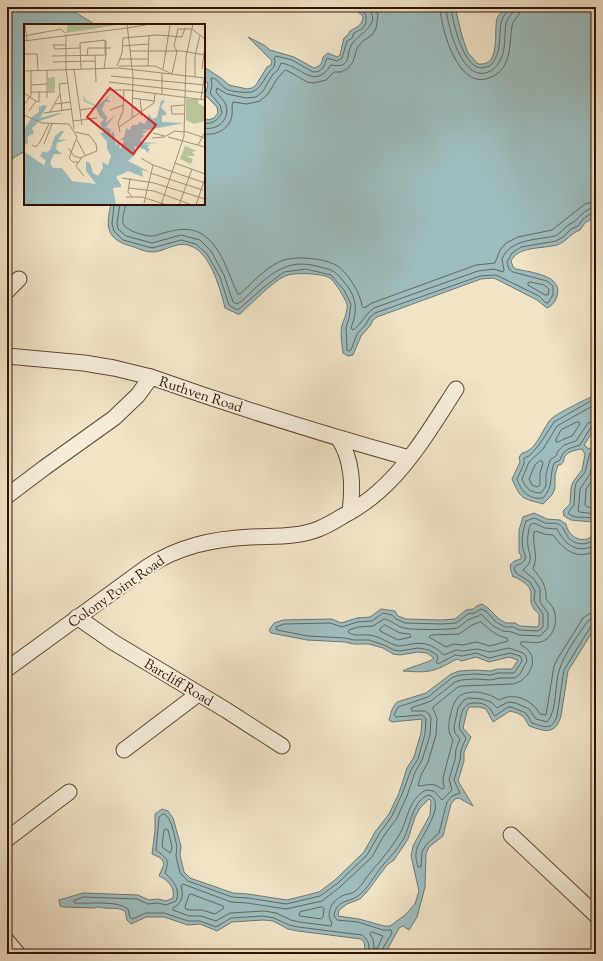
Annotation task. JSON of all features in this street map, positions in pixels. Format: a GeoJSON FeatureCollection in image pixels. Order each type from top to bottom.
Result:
{"type":"FeatureCollection","features":[{"type":"Feature","properties":{"kind":"street"},"geometry":{"type":"LineString","coordinates":[[7,291],[19,279]]}},
{"type":"Feature","properties":{"kind":"street"},"geometry":{"type":"LineString","coordinates":[[7,356],[84,363],[114,368],[151,377]]}},
{"type":"Feature","properties":{"kind":"street","name":"Ruthven Road"},"geometry":{"type":"LineString","coordinates":[[7,496],[114,418],[138,395],[151,377],[219,401],[339,439],[409,458]]}},
{"type":"Feature","properties":{"kind":"street","name":"Colony Point Road"},"geometry":{"type":"LineString","coordinates":[[7,669],[157,560],[186,547],[205,542],[291,536],[305,533],[322,528],[364,504],[395,476],[456,389]]}},
{"type":"Feature","properties":{"kind":"street"},"geometry":{"type":"LineString","coordinates":[[339,439],[346,454],[352,479],[350,512]]}},
{"type":"Feature","properties":{"kind":"street","name":"Barcliff Road"},"geometry":{"type":"LineString","coordinates":[[78,617],[113,642],[282,746]]}},
{"type":"Feature","properties":{"kind":"street"},"geometry":{"type":"LineString","coordinates":[[124,750],[198,694]]}},
{"type":"Feature","properties":{"kind":"street"},"geometry":{"type":"LineString","coordinates":[[7,839],[69,792]]}},
{"type":"Feature","properties":{"kind":"street"},"geometry":{"type":"LineString","coordinates":[[511,834],[596,915]]}},
{"type":"Feature","properties":{"kind":"street"},"geometry":{"type":"LineString","coordinates":[[7,941],[18,954]]}},
{"type":"Feature","properties":{"kind":"water"},"geometry":{"type":"Polygon","coordinates":[[[7,7],[69,8],[94,24],[24,24],[24,152],[13,158],[7,168],[7,7]]]}},
{"type":"Feature","properties":{"kind":"water"},"geometry":{"type":"Polygon","coordinates":[[[352,7],[455,7],[468,53],[478,64],[486,63],[491,59],[495,46],[496,22],[498,16],[507,7],[596,7],[596,216],[585,223],[580,230],[560,244],[525,250],[514,256],[511,261],[513,267],[516,269],[537,273],[551,279],[555,283],[558,289],[556,298],[554,303],[549,307],[547,308],[537,300],[494,278],[481,279],[377,317],[361,336],[353,355],[348,356],[343,353],[341,335],[341,328],[347,304],[340,290],[330,278],[321,275],[308,274],[294,274],[285,276],[274,283],[240,314],[238,314],[225,308],[218,283],[210,265],[199,251],[193,247],[182,244],[157,251],[147,252],[118,241],[113,237],[110,232],[108,220],[111,205],[205,205],[205,118],[208,120],[214,118],[218,113],[217,107],[205,95],[208,85],[205,81],[205,68],[229,85],[247,89],[252,88],[256,85],[267,67],[271,65],[272,61],[248,37],[264,45],[270,50],[294,57],[314,68],[321,64],[323,57],[328,53],[337,57],[340,55],[344,38],[350,31],[361,24],[363,16],[352,7]]]}},
{"type":"Feature","properties":{"kind":"water"},"geometry":{"type":"Polygon","coordinates":[[[596,392],[596,427],[584,445],[589,449],[596,444],[596,626],[568,671],[561,716],[556,727],[544,730],[529,726],[522,716],[510,711],[493,722],[486,709],[480,707],[469,707],[463,728],[471,737],[464,752],[464,761],[458,781],[473,806],[459,798],[455,799],[451,804],[443,836],[429,847],[426,854],[425,887],[417,917],[409,930],[403,926],[399,928],[385,954],[364,954],[364,942],[361,939],[288,929],[273,921],[263,920],[232,922],[217,931],[200,924],[188,925],[164,917],[146,917],[131,924],[127,920],[125,911],[115,908],[60,906],[59,900],[83,893],[138,895],[149,900],[158,899],[166,901],[173,898],[172,887],[159,876],[164,864],[160,858],[152,854],[155,831],[155,814],[162,809],[168,811],[173,818],[181,846],[180,855],[184,872],[190,878],[233,893],[287,900],[319,892],[335,880],[364,852],[375,832],[389,814],[399,793],[407,768],[414,757],[421,733],[422,719],[392,722],[389,720],[395,704],[397,702],[426,693],[451,674],[459,671],[512,669],[518,660],[509,657],[489,662],[476,657],[462,661],[457,659],[432,671],[403,671],[434,658],[427,653],[418,652],[400,655],[393,654],[383,648],[369,644],[307,640],[271,633],[269,630],[274,623],[283,620],[332,619],[341,623],[357,618],[370,617],[381,609],[395,611],[398,616],[406,619],[455,619],[466,610],[473,609],[482,604],[499,619],[506,623],[537,627],[539,625],[539,614],[531,604],[530,589],[523,582],[513,577],[510,567],[512,563],[521,559],[521,555],[519,553],[519,530],[523,517],[534,513],[547,519],[560,520],[566,524],[573,536],[579,539],[584,540],[593,535],[594,529],[592,522],[571,520],[564,516],[563,511],[570,504],[571,488],[573,482],[582,470],[585,454],[582,449],[575,450],[565,456],[563,463],[558,465],[555,475],[555,488],[552,495],[543,504],[531,501],[520,495],[512,479],[520,462],[519,457],[522,453],[527,451],[535,444],[550,420],[563,411],[591,397],[596,392]],[[429,799],[420,808],[415,817],[408,839],[394,860],[387,865],[360,899],[347,904],[339,910],[338,916],[390,926],[405,915],[415,904],[419,891],[411,856],[413,846],[430,815],[431,801],[429,799]]]}}]}
